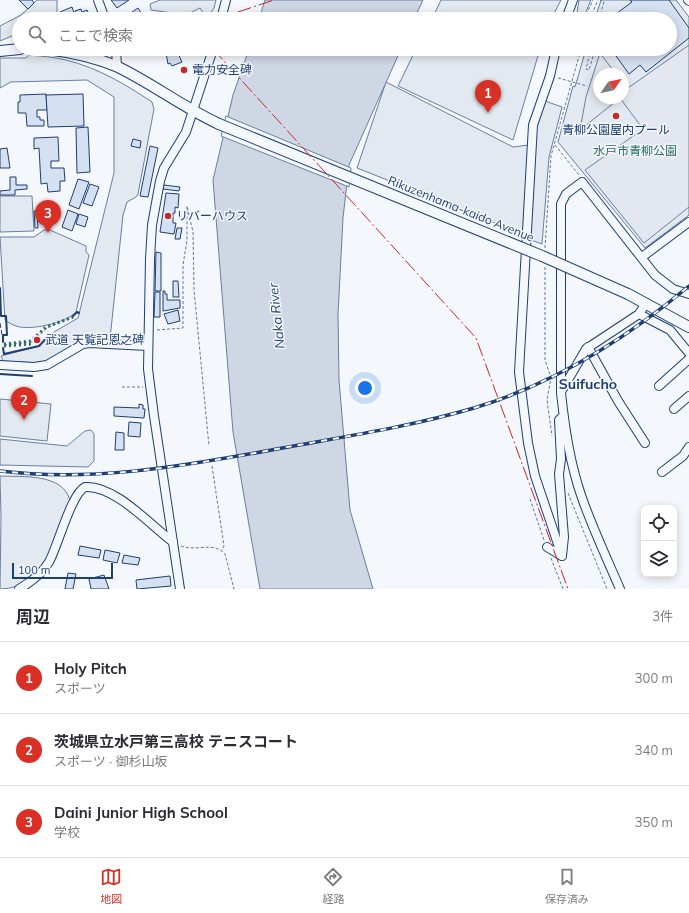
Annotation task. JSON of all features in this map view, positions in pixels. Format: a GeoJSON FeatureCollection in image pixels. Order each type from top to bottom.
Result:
{"type":"FeatureCollection","features":[{"type":"Feature","properties":{"kind":"main road"},"geometry":{"type":"LineString","coordinates":[[0,51],[12,50]]}},
{"type":"Feature","properties":{"kind":"main road"},"geometry":{"type":"LineString","coordinates":[[82,56],[117,67],[193,112]]}},
{"type":"Feature","properties":{"kind":"main road","name":"Rikuzenhama-kaido Avenue"},"geometry":{"type":"LineString","coordinates":[[193,112],[549,259],[628,294],[689,327]]}},
{"type":"Feature","properties":{"kind":"street"},"geometry":{"type":"LineString","coordinates":[[98,0],[103,12]]}},
{"type":"Feature","properties":{"kind":"street"},"geometry":{"type":"LineString","coordinates":[[223,12],[226,0]]}},
{"type":"Feature","properties":{"kind":"street"},"geometry":{"type":"LineString","coordinates":[[569,12],[573,0]]}},
{"type":"Feature","properties":{"kind":"street"},"geometry":{"type":"LineString","coordinates":[[116,56],[117,67]]}},
{"type":"Feature","properties":{"kind":"street"},"geometry":{"type":"LineString","coordinates":[[180,589],[150,387],[148,330],[150,259],[152,225],[158,187],[164,168],[186,132],[211,56]]}},
{"type":"Feature","properties":{"kind":"street"},"geometry":{"type":"LineString","coordinates":[[554,56],[550,76],[533,125],[519,372],[526,428],[535,476],[562,556]]}},
{"type":"Feature","properties":{"kind":"street"},"geometry":{"type":"LineString","coordinates":[[620,589],[582,498],[570,456],[563,417],[561,393],[560,204],[566,194],[582,182],[655,275],[673,289],[689,294]]}},
{"type":"Feature","properties":{"kind":"street"},"geometry":{"type":"LineString","coordinates":[[642,257],[689,222]]}},
{"type":"Feature","properties":{"kind":"street"},"geometry":{"type":"LineString","coordinates":[[561,393],[588,347],[639,314],[646,303]]}},
{"type":"Feature","properties":{"kind":"street"},"geometry":{"type":"LineString","coordinates":[[639,314],[670,330],[689,353]]}},
{"type":"Feature","properties":{"kind":"street"},"geometry":{"type":"LineString","coordinates":[[0,365],[34,367],[47,365],[83,344],[148,346]]}},
{"type":"Feature","properties":{"kind":"street"},"geometry":{"type":"LineString","coordinates":[[588,347],[618,401],[646,443]]}},
{"type":"Feature","properties":{"kind":"street"},"geometry":{"type":"LineString","coordinates":[[659,386],[689,359]]}},
{"type":"Feature","properties":{"kind":"street"},"geometry":{"type":"LineString","coordinates":[[674,409],[689,396]]}},
{"type":"Feature","properties":{"kind":"street"},"geometry":{"type":"LineString","coordinates":[[562,556],[564,537],[559,474],[561,459],[559,420],[563,417]]}},
{"type":"Feature","properties":{"kind":"street"},"geometry":{"type":"LineString","coordinates":[[662,472],[683,456],[689,447]]}},
{"type":"Feature","properties":{"kind":"street"},"geometry":{"type":"LineString","coordinates":[[19,589],[32,582],[48,563],[75,498],[85,487],[98,488],[116,498],[144,517],[173,542]]}},
{"type":"Feature","properties":{"kind":"street"},"geometry":{"type":"LineString","coordinates":[[547,547],[562,556]]}},
{"type":"Feature","properties":{"kind":"path"},"geometry":{"type":"LineString","coordinates":[[587,12],[593,0]]}},
{"type":"Feature","properties":{"kind":"path"},"geometry":{"type":"LineString","coordinates":[[593,12],[599,0],[604,2],[601,12]]}},
{"type":"Feature","properties":{"kind":"path"},"geometry":{"type":"LineString","coordinates":[[589,56],[586,69],[589,70],[593,56]]}},
{"type":"Feature","properties":{"kind":"path"},"geometry":{"type":"LineString","coordinates":[[550,76],[587,86]]}},
{"type":"Feature","properties":{"kind":"path"},"geometry":{"type":"LineString","coordinates":[[555,144],[580,177]]}},
{"type":"Feature","properties":{"kind":"path"},"geometry":{"type":"LineString","coordinates":[[148,330],[183,328],[183,265],[187,240],[187,206],[193,232],[194,290],[209,446]]}},
{"type":"Feature","properties":{"kind":"path"},"geometry":{"type":"LineString","coordinates":[[4,345],[32,342],[47,328],[74,318]]}},
{"type":"Feature","properties":{"kind":"path"},"geometry":{"type":"LineString","coordinates":[[122,387],[150,387]]}},
{"type":"Feature","properties":{"kind":"path"},"geometry":{"type":"LineString","coordinates":[[212,466],[224,546],[222,551]]}},
{"type":"Feature","properties":{"kind":"path"},"geometry":{"type":"LineString","coordinates":[[173,542],[184,547],[213,548],[222,551],[225,554],[234,589]]}},
{"type":"Feature","properties":{"kind":"green space"},"geometry":{"type":"Polygon","coordinates":[[[37,0],[57,0],[57,12],[24,12],[37,0]]]}},
{"type":"Feature","properties":{"kind":"green space"},"geometry":{"type":"Polygon","coordinates":[[[160,0],[216,0],[211,12],[203,12],[200,8],[192,12],[165,12],[151,10],[150,4],[160,0]]]}},
{"type":"Feature","properties":{"kind":"green space"},"geometry":{"type":"Polygon","coordinates":[[[441,0],[561,0],[555,12],[435,12],[441,0]]]}},
{"type":"Feature","properties":{"kind":"green space"},"geometry":{"type":"Polygon","coordinates":[[[579,0],[591,0],[586,12],[577,12],[579,0]]]}},
{"type":"Feature","properties":{"kind":"green space","name":"水戸市青柳公園"},"geometry":{"type":"Polygon","coordinates":[[[601,0],[676,0],[689,17],[689,215],[645,248],[558,142],[573,86],[575,87],[584,56],[677,56],[677,12],[597,12],[601,0]]]}},
{"type":"Feature","properties":{"kind":"green space"},"geometry":{"type":"Polygon","coordinates":[[[12,20],[12,36],[0,41],[0,26],[12,20]]]}},
{"type":"Feature","properties":{"kind":"green space"},"geometry":{"type":"Polygon","coordinates":[[[28,56],[52,57],[89,67],[132,89],[152,102],[154,109],[138,194],[136,197],[127,202],[123,215],[110,339],[82,340],[54,358],[39,363],[3,361],[1,356],[39,346],[54,332],[78,318],[114,173],[114,97],[87,80],[11,82],[0,88],[0,58],[26,58],[28,56]]]}},
{"type":"Feature","properties":{"kind":"green space"},"geometry":{"type":"Polygon","coordinates":[[[413,56],[538,56],[513,140],[398,86],[413,56]]]}},
{"type":"Feature","properties":{"kind":"green space"},"geometry":{"type":"Polygon","coordinates":[[[386,82],[513,147],[529,145],[523,234],[357,168],[386,82]]]}},
{"type":"Feature","properties":{"kind":"green space"},"geometry":{"type":"Polygon","coordinates":[[[545,101],[562,107],[549,157],[542,244],[528,239],[535,126],[545,101]]]}},
{"type":"Feature","properties":{"kind":"green space"},"geometry":{"type":"Polygon","coordinates":[[[0,196],[32,196],[34,231],[0,232],[0,196]]]}},
{"type":"Feature","properties":{"kind":"green space"},"geometry":{"type":"Polygon","coordinates":[[[44,230],[50,230],[86,246],[86,252],[89,255],[76,312],[64,320],[48,325],[38,327],[16,326],[5,320],[0,237],[34,237],[44,230]]]}},
{"type":"Feature","properties":{"kind":"green space"},"geometry":{"type":"Polygon","coordinates":[[[0,399],[51,404],[47,441],[0,436],[0,399]]]}},
{"type":"Feature","properties":{"kind":"green space"},"geometry":{"type":"Polygon","coordinates":[[[91,430],[94,434],[94,461],[88,467],[0,465],[0,439],[67,446],[85,431],[91,430]]]}},
{"type":"Feature","properties":{"kind":"green space"},"geometry":{"type":"Polygon","coordinates":[[[0,476],[41,478],[51,481],[60,485],[66,492],[70,501],[54,543],[38,570],[28,580],[15,587],[0,589],[1,517],[0,476]]]}},
{"type":"Feature","properties":{"kind":"shaded area"},"geometry":{"type":"Polygon","coordinates":[[[689,45],[689,207],[644,243],[585,170],[643,129],[624,104],[629,104],[629,87],[673,56],[677,56],[677,53],[689,45]]]}},
{"type":"Feature","properties":{"kind":"shaded area"},"geometry":{"type":"Polygon","coordinates":[[[599,56],[602,56],[611,68],[595,68],[599,56]]]}},
{"type":"Feature","properties":{"kind":"shaded area"},"geometry":{"type":"Polygon","coordinates":[[[593,75],[593,104],[612,104],[580,130],[586,97],[593,75]]]}},
{"type":"Feature","properties":{"kind":"water"},"geometry":{"type":"Polygon","coordinates":[[[265,0],[423,0],[417,12],[261,12],[265,0]]]}},
{"type":"Feature","properties":{"kind":"water","name":"Naka River"},"geometry":{"type":"Polygon","coordinates":[[[247,56],[398,56],[349,165],[343,218],[338,314],[339,380],[350,510],[373,589],[260,589],[233,432],[213,180],[233,95],[247,56]]]}},
{"type":"Feature","properties":{"kind":"pier"},"geometry":{"type":"Polygon","coordinates":[[[226,116],[351,168],[349,187],[221,136],[226,116]]]}},
{"type":"Feature","properties":{"kind":"building"},"geometry":{"type":"Polygon","coordinates":[[[19,0],[32,0],[34,3],[28,9],[19,0]]]}},
{"type":"Feature","properties":{"kind":"building"},"geometry":{"type":"Polygon","coordinates":[[[111,0],[129,0],[117,8],[111,0]]]}},
{"type":"Feature","properties":{"kind":"building"},"geometry":{"type":"Polygon","coordinates":[[[630,0],[669,0],[689,28],[689,38],[677,47],[677,12],[618,12],[632,2],[630,0]]]}},
{"type":"Feature","properties":{"kind":"building"},"geometry":{"type":"Polygon","coordinates":[[[72,7],[74,12],[60,12],[72,7]]]}},
{"type":"Feature","properties":{"kind":"building"},"geometry":{"type":"Polygon","coordinates":[[[138,8],[141,12],[132,12],[138,8]]]}},
{"type":"Feature","properties":{"kind":"building"},"geometry":{"type":"Polygon","coordinates":[[[81,9],[82,12],[75,12],[75,11],[81,9]]]}},
{"type":"Feature","properties":{"kind":"building"},"geometry":{"type":"Polygon","coordinates":[[[167,56],[179,56],[182,62],[172,66],[170,63],[168,64],[167,56]]]}},
{"type":"Feature","properties":{"kind":"building"},"geometry":{"type":"Polygon","coordinates":[[[616,56],[666,56],[646,72],[640,65],[629,74],[629,68],[625,68],[616,56]]]}},
{"type":"Feature","properties":{"kind":"building"},"geometry":{"type":"Polygon","coordinates":[[[46,94],[47,110],[37,110],[37,117],[40,117],[40,120],[44,120],[44,126],[27,126],[26,113],[18,113],[18,102],[20,102],[20,95],[46,94]]]}},
{"type":"Feature","properties":{"kind":"building"},"geometry":{"type":"Polygon","coordinates":[[[83,94],[84,126],[48,127],[46,95],[83,94]]]}},
{"type":"Feature","properties":{"kind":"building"},"geometry":{"type":"Polygon","coordinates":[[[88,127],[90,172],[77,173],[76,128],[88,127]]]}},
{"type":"Feature","properties":{"kind":"building"},"geometry":{"type":"Polygon","coordinates":[[[58,137],[59,161],[51,161],[51,168],[64,168],[65,181],[60,181],[60,191],[48,192],[47,183],[41,184],[39,148],[34,149],[34,138],[58,137]]]}},
{"type":"Feature","properties":{"kind":"building"},"geometry":{"type":"Polygon","coordinates":[[[133,139],[141,141],[140,148],[131,146],[133,139]]]}},
{"type":"Feature","properties":{"kind":"building"},"geometry":{"type":"Polygon","coordinates":[[[150,146],[158,148],[148,197],[140,196],[150,146]]]}},
{"type":"Feature","properties":{"kind":"building"},"geometry":{"type":"Polygon","coordinates":[[[7,148],[10,168],[0,168],[0,149],[7,148]]]}},
{"type":"Feature","properties":{"kind":"building"},"geometry":{"type":"Polygon","coordinates":[[[10,177],[16,177],[16,185],[27,185],[27,189],[15,190],[15,195],[0,195],[0,191],[10,190],[10,177]]]}},
{"type":"Feature","properties":{"kind":"building"},"geometry":{"type":"Polygon","coordinates":[[[78,179],[89,182],[79,209],[69,205],[78,179]]]}},
{"type":"Feature","properties":{"kind":"building"},"geometry":{"type":"Polygon","coordinates":[[[90,184],[99,187],[92,206],[83,203],[90,184]]]}},
{"type":"Feature","properties":{"kind":"building"},"geometry":{"type":"Polygon","coordinates":[[[164,185],[180,187],[179,191],[163,189],[164,185]]]}},
{"type":"Feature","properties":{"kind":"building","name":"リバーハウス"},"geometry":{"type":"Polygon","coordinates":[[[166,193],[179,194],[178,208],[175,207],[175,213],[173,213],[173,223],[176,223],[174,234],[160,232],[166,193]]]}},
{"type":"Feature","properties":{"kind":"building"},"geometry":{"type":"Polygon","coordinates":[[[68,210],[78,214],[72,231],[62,227],[68,210]]]}},
{"type":"Feature","properties":{"kind":"building"},"geometry":{"type":"Polygon","coordinates":[[[34,211],[37,211],[38,228],[35,228],[34,211]]]}},
{"type":"Feature","properties":{"kind":"building"},"geometry":{"type":"Polygon","coordinates":[[[79,214],[88,217],[85,227],[76,224],[79,214]]]}},
{"type":"Feature","properties":{"kind":"building"},"geometry":{"type":"Polygon","coordinates":[[[177,228],[182,228],[180,239],[175,239],[177,228]]]}},
{"type":"Feature","properties":{"kind":"building"},"geometry":{"type":"Polygon","coordinates":[[[156,252],[161,253],[161,291],[155,291],[156,252]]]}},
{"type":"Feature","properties":{"kind":"building"},"geometry":{"type":"Polygon","coordinates":[[[173,281],[178,281],[179,297],[173,297],[173,281]]]}},
{"type":"Feature","properties":{"kind":"building"},"geometry":{"type":"Polygon","coordinates":[[[163,291],[167,294],[167,300],[180,300],[180,308],[163,311],[163,291]]]}},
{"type":"Feature","properties":{"kind":"building"},"geometry":{"type":"Polygon","coordinates":[[[155,292],[160,292],[160,317],[154,317],[155,292]]]}},
{"type":"Feature","properties":{"kind":"building"},"geometry":{"type":"Polygon","coordinates":[[[178,310],[180,321],[168,324],[164,314],[178,310]]]}},
{"type":"Feature","properties":{"kind":"building"},"geometry":{"type":"Polygon","coordinates":[[[139,404],[143,405],[143,409],[145,409],[144,418],[114,416],[114,407],[139,408],[139,404]]]}},
{"type":"Feature","properties":{"kind":"building"},"geometry":{"type":"Polygon","coordinates":[[[129,422],[141,423],[140,437],[128,436],[129,422]]]}},
{"type":"Feature","properties":{"kind":"building"},"geometry":{"type":"Polygon","coordinates":[[[116,432],[124,433],[124,450],[115,450],[116,432]]]}},
{"type":"Feature","properties":{"kind":"building"},"geometry":{"type":"Polygon","coordinates":[[[80,546],[101,550],[99,558],[78,555],[80,546]]]}},
{"type":"Feature","properties":{"kind":"building"},"geometry":{"type":"Polygon","coordinates":[[[105,550],[120,553],[117,563],[103,560],[105,550]]]}},
{"type":"Feature","properties":{"kind":"building"},"geometry":{"type":"Polygon","coordinates":[[[124,555],[140,558],[138,565],[122,563],[124,555]]]}},
{"type":"Feature","properties":{"kind":"building"},"geometry":{"type":"Polygon","coordinates":[[[68,573],[76,574],[73,589],[65,589],[68,573]]]}},
{"type":"Feature","properties":{"kind":"building"},"geometry":{"type":"Polygon","coordinates":[[[104,575],[109,589],[91,589],[89,579],[104,575]]]}},
{"type":"Feature","properties":{"kind":"building"},"geometry":{"type":"Polygon","coordinates":[[[170,576],[171,586],[137,589],[136,580],[170,576]]]}},
{"type":"Feature","properties":{"kind":"railway"},"geometry":{"type":"LineString","coordinates":[[0,471],[67,475],[101,474],[167,467],[233,457],[370,432],[448,415],[503,398],[560,373],[614,342],[689,286]]}},
{"type":"Feature","properties":{"kind":"hedge"},"geometry":{"type":"LineString","coordinates":[[4,344],[31,341],[46,327],[73,317]]}},
{"type":"Feature","properties":{"kind":"hedge"},"geometry":{"type":"LineString","coordinates":[[4,346],[31,344],[35,341]]}},
{"type":"Feature","properties":{"kind":"fence"},"geometry":{"type":"LineString","coordinates":[[0,323],[2,335]]}},
{"type":"Feature","properties":{"kind":"wall"},"geometry":{"type":"LineString","coordinates":[[0,288],[1,316],[6,316],[7,335],[3,335],[3,342]]}},
{"type":"Feature","properties":{"kind":"wall"},"geometry":{"type":"LineString","coordinates":[[73,316],[77,312],[79,313]]}},
{"type":"Feature","properties":{"kind":"wall"},"geometry":{"type":"LineString","coordinates":[[3,348],[4,354],[39,346],[50,334]]}},
{"type":"Feature","properties":{"kind":"wall"},"geometry":{"type":"LineString","coordinates":[[0,374],[32,376]]}},
{"type":"Feature","properties":{"kind":"power"},"geometry":{"type":"LineString","coordinates":[[238,12],[274,0]]}},
{"type":"Feature","properties":{"kind":"power"},"geometry":{"type":"LineString","coordinates":[[219,56],[476,338],[568,589]]}},
{"type":"Feature","properties":{"kind":"place","name":"電力安全碑"},"geometry":{"type":"Point","coordinates":[184,70]}},
{"type":"Feature","properties":{"kind":"place","name":"Holy Pitch"},"geometry":{"type":"Point","coordinates":[488,113]}},
{"type":"Feature","properties":{"kind":"place","name":"青柳公園屋内プール"},"geometry":{"type":"Point","coordinates":[616,116]}},
{"type":"Feature","properties":{"kind":"place","name":"リバーハウス"},"geometry":{"type":"Point","coordinates":[168,216]}},
{"type":"Feature","properties":{"kind":"place","name":"Daini Junior High School"},"geometry":{"type":"Point","coordinates":[48,233]}},
{"type":"Feature","properties":{"kind":"place","name":"武道 天覧記恩之碑"},"geometry":{"type":"Point","coordinates":[37,340]}},
{"type":"Feature","properties":{"kind":"place","name":"茨城県立水戸第三高校 テニスコート"},"geometry":{"type":"Point","coordinates":[24,420]}},
{"type":"Feature","properties":{"kind":"district","name":"Suifucho"},"geometry":{"type":"Point","coordinates":[588,384]}}]}
